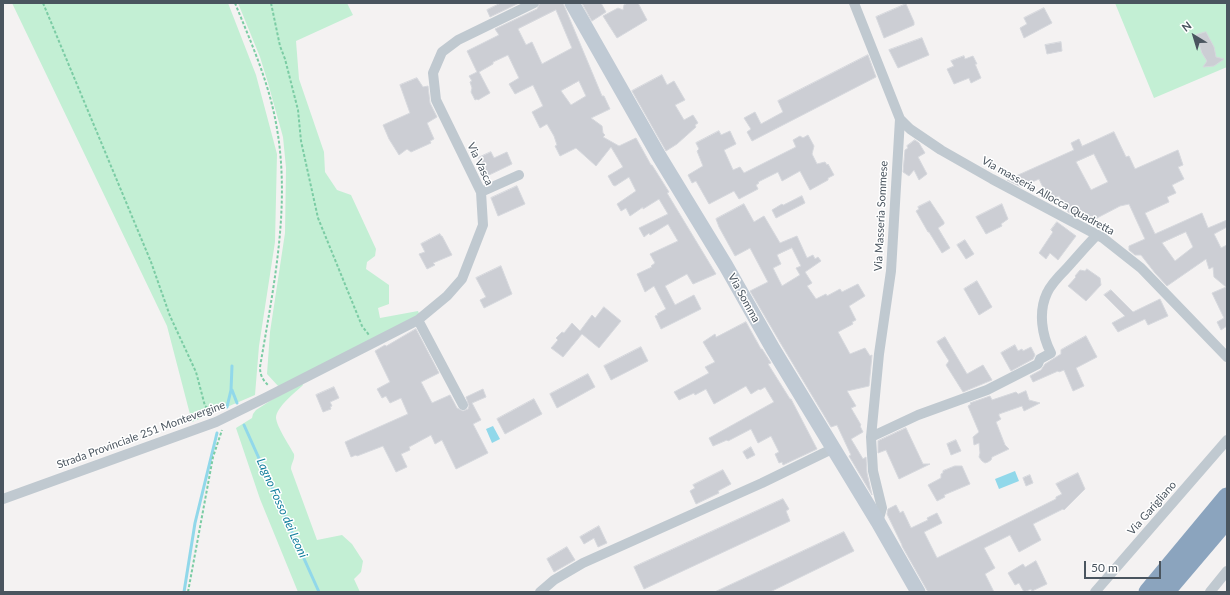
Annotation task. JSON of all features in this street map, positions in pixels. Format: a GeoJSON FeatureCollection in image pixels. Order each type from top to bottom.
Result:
{"type":"FeatureCollection","features":[{"type":"Feature","properties":{"kind":"highway"},"geometry":{"type":"LineString","coordinates":[[1148,592],[1227,497]]}},
{"type":"Feature","properties":{"kind":"highway"},"geometry":{"type":"LineString","coordinates":[[1166,592],[1227,519]]}},
{"type":"Feature","properties":{"kind":"street","name":"Via Vasca"},"geometry":{"type":"LineString","coordinates":[[328,366],[418,320],[447,296],[462,279],[483,224],[481,192],[436,100],[433,73],[442,52],[458,40],[534,3]]}},
{"type":"Feature","properties":{"kind":"street","name":"Via Somma"},"geometry":{"type":"LineString","coordinates":[[572,3],[655,150],[726,266],[773,349],[834,448],[918,592]]}},
{"type":"Feature","properties":{"kind":"street","name":"Via Masseria Sommese"},"geometry":{"type":"LineString","coordinates":[[854,3],[900,119],[891,271],[879,354],[871,437],[873,471],[882,508],[878,522]]}},
{"type":"Feature","properties":{"kind":"street","name":"Via masseria Allocca Quadretta"},"geometry":{"type":"LineString","coordinates":[[900,119],[910,129],[941,150],[1103,238],[1142,268],[1227,357]]}},
{"type":"Feature","properties":{"kind":"street"},"geometry":{"type":"LineString","coordinates":[[481,192],[518,175]]}},
{"type":"Feature","properties":{"kind":"street"},"geometry":{"type":"LineString","coordinates":[[871,437],[918,415],[987,390],[1038,364],[1040,359],[1051,353],[1043,334],[1042,323],[1043,308],[1047,293],[1057,278],[1097,235]]}},
{"type":"Feature","properties":{"kind":"street"},"geometry":{"type":"LineString","coordinates":[[418,320],[462,405]]}},
{"type":"Feature","properties":{"kind":"street","name":"Strada Provinciale 251 Montevergine"},"geometry":{"type":"LineString","coordinates":[[3,499],[225,417],[279,392],[328,366]]}},
{"type":"Feature","properties":{"kind":"street","name":"Via Garigliano"},"geometry":{"type":"LineString","coordinates":[[1094,592],[1227,440]]}},
{"type":"Feature","properties":{"kind":"street"},"geometry":{"type":"LineString","coordinates":[[540,592],[554,580],[583,563],[762,483],[834,448]]}},
{"type":"Feature","properties":{"kind":"street"},"geometry":{"type":"LineString","coordinates":[[1210,592],[1227,571]]}},
{"type":"Feature","properties":{"kind":"path"},"geometry":{"type":"LineString","coordinates":[[43,3],[151,262],[170,316],[196,372],[205,406],[225,417],[213,457],[188,592]]}},
{"type":"Feature","properties":{"kind":"path"},"geometry":{"type":"LineString","coordinates":[[235,3],[259,62],[265,81],[280,147],[281,196],[278,262],[260,367],[260,374],[264,381],[279,392]]}},
{"type":"Feature","properties":{"kind":"path"},"geometry":{"type":"LineString","coordinates":[[271,3],[280,46],[285,59],[298,110],[302,141],[318,218],[362,326],[374,342]]}},
{"type":"Feature","properties":{"kind":"green space"},"geometry":{"type":"Polygon","coordinates":[[[12,3],[228,3],[256,75],[277,154],[275,242],[259,346],[255,395],[192,422],[167,326],[12,3]]]}},
{"type":"Feature","properties":{"kind":"green space"},"geometry":{"type":"Polygon","coordinates":[[[238,3],[347,3],[353,15],[296,41],[299,79],[324,152],[325,172],[337,190],[351,195],[376,249],[375,256],[367,262],[366,269],[389,285],[389,304],[378,308],[380,318],[418,311],[420,316],[279,387],[267,374],[270,332],[285,233],[286,168],[283,137],[260,57],[238,3]]]}},
{"type":"Feature","properties":{"kind":"green space"},"geometry":{"type":"Polygon","coordinates":[[[1115,3],[1227,3],[1227,67],[1154,98],[1115,3]]]}},
{"type":"Feature","properties":{"kind":"green space"},"geometry":{"type":"Polygon","coordinates":[[[301,381],[303,385],[279,409],[276,418],[277,422],[294,454],[291,469],[317,540],[342,535],[352,544],[363,561],[361,572],[354,579],[360,592],[298,592],[260,499],[236,428],[252,418],[256,410],[301,381]]]}},
{"type":"Feature","properties":{"kind":"water"},"geometry":{"type":"Polygon","coordinates":[[[493,426],[500,439],[492,443],[486,429],[493,426]]]}},
{"type":"Feature","properties":{"kind":"water"},"geometry":{"type":"Polygon","coordinates":[[[1015,471],[1019,481],[999,489],[995,479],[1015,471]]]}},
{"type":"Feature","properties":{"kind":"building"},"geometry":{"type":"Polygon","coordinates":[[[501,3],[519,3],[490,17],[487,10],[501,3]]]}},
{"type":"Feature","properties":{"kind":"building"},"geometry":{"type":"Polygon","coordinates":[[[540,3],[563,3],[602,96],[604,96],[610,109],[591,118],[602,126],[603,133],[605,135],[603,137],[619,146],[636,138],[716,274],[693,284],[687,274],[665,286],[675,305],[694,295],[701,309],[661,329],[655,316],[666,309],[654,286],[645,292],[637,274],[652,267],[651,266],[655,263],[650,254],[678,241],[668,224],[644,237],[639,228],[668,214],[659,199],[630,216],[626,208],[621,211],[617,204],[636,191],[629,177],[615,186],[613,185],[608,176],[623,167],[611,147],[596,166],[576,148],[560,156],[555,146],[557,145],[554,136],[547,124],[540,128],[532,112],[543,106],[533,85],[515,94],[509,84],[519,78],[508,55],[493,62],[493,64],[479,72],[490,93],[478,100],[475,100],[471,92],[472,88],[470,82],[472,81],[469,76],[477,72],[467,51],[499,35],[495,29],[537,9],[540,3]],[[556,10],[518,29],[526,45],[532,42],[542,64],[572,48],[556,10]],[[579,81],[561,91],[571,105],[586,96],[579,81]]]}},
{"type":"Feature","properties":{"kind":"building"},"geometry":{"type":"Polygon","coordinates":[[[582,3],[601,3],[606,12],[592,21],[582,3]]]}},
{"type":"Feature","properties":{"kind":"building"},"geometry":{"type":"Polygon","coordinates":[[[628,3],[638,3],[647,20],[617,38],[603,16],[618,8],[623,10],[624,5],[628,3]]]}},
{"type":"Feature","properties":{"kind":"building"},"geometry":{"type":"Polygon","coordinates":[[[906,4],[914,25],[884,38],[876,17],[906,4]]]}},
{"type":"Feature","properties":{"kind":"building"},"geometry":{"type":"Polygon","coordinates":[[[1044,8],[1052,23],[1024,38],[1020,28],[1027,24],[1024,18],[1044,8]]]}},
{"type":"Feature","properties":{"kind":"building"},"geometry":{"type":"Polygon","coordinates":[[[1206,32],[1214,47],[1216,57],[1224,59],[1214,66],[1203,67],[1207,61],[1202,53],[1196,35],[1206,32]]]}},
{"type":"Feature","properties":{"kind":"building"},"geometry":{"type":"Polygon","coordinates":[[[922,38],[929,55],[898,68],[889,50],[922,38]]]}},
{"type":"Feature","properties":{"kind":"building"},"geometry":{"type":"Polygon","coordinates":[[[1061,42],[1062,51],[1047,54],[1045,45],[1061,42]]]}},
{"type":"Feature","properties":{"kind":"building"},"geometry":{"type":"Polygon","coordinates":[[[868,55],[876,77],[752,141],[747,132],[751,129],[744,118],[755,112],[761,124],[783,112],[778,101],[868,55]]]}},
{"type":"Feature","properties":{"kind":"building"},"geometry":{"type":"Polygon","coordinates":[[[964,56],[965,59],[973,56],[981,78],[971,83],[969,78],[954,84],[947,69],[954,66],[951,61],[964,56]]]}},
{"type":"Feature","properties":{"kind":"building"},"geometry":{"type":"Polygon","coordinates":[[[662,75],[667,85],[674,81],[685,100],[675,105],[684,120],[693,115],[698,123],[695,125],[696,127],[677,144],[666,151],[632,91],[662,75]]]}},
{"type":"Feature","properties":{"kind":"building"},"geometry":{"type":"Polygon","coordinates":[[[417,78],[423,87],[428,86],[430,103],[437,117],[427,123],[434,139],[430,141],[431,143],[411,152],[407,149],[399,155],[389,139],[383,125],[410,113],[400,85],[417,78]]]}},
{"type":"Feature","properties":{"kind":"building"},"geometry":{"type":"Polygon","coordinates":[[[719,131],[721,135],[730,131],[736,144],[724,150],[733,170],[740,167],[744,173],[796,147],[793,140],[800,136],[803,138],[808,135],[814,146],[812,154],[817,164],[825,162],[827,165],[828,164],[834,175],[810,190],[800,171],[782,181],[778,172],[758,182],[759,183],[756,185],[758,189],[739,199],[734,191],[709,204],[696,181],[692,183],[688,175],[703,166],[697,151],[699,149],[696,143],[719,131]]]}},
{"type":"Feature","properties":{"kind":"building"},"geometry":{"type":"Polygon","coordinates":[[[1114,132],[1126,157],[1129,156],[1135,169],[1178,150],[1183,165],[1178,167],[1184,179],[1172,185],[1176,193],[1167,197],[1169,202],[1145,213],[1155,234],[1202,213],[1208,228],[1227,220],[1227,227],[1214,234],[1221,248],[1227,245],[1227,326],[1221,330],[1217,322],[1224,318],[1212,293],[1226,287],[1214,277],[1213,267],[1209,269],[1206,259],[1167,286],[1141,255],[1135,255],[1129,250],[1129,246],[1145,239],[1129,204],[1120,206],[1097,218],[1092,225],[1068,212],[1059,196],[1049,200],[1039,179],[1021,187],[1007,180],[1074,150],[1071,143],[1079,139],[1082,146],[1114,132]],[[1094,154],[1076,162],[1091,190],[1108,182],[1094,154]],[[1186,232],[1162,243],[1175,261],[1193,247],[1186,232]]]}},
{"type":"Feature","properties":{"kind":"building"},"geometry":{"type":"Polygon","coordinates":[[[915,140],[919,143],[925,153],[918,157],[927,174],[919,180],[914,170],[909,176],[903,172],[905,150],[908,148],[907,146],[915,140]]]}},
{"type":"Feature","properties":{"kind":"building"},"geometry":{"type":"Polygon","coordinates":[[[491,152],[494,158],[507,152],[512,164],[487,176],[478,158],[491,152]]]}},
{"type":"Feature","properties":{"kind":"building"},"geometry":{"type":"Polygon","coordinates":[[[517,186],[525,204],[498,216],[491,198],[517,186]]]}},
{"type":"Feature","properties":{"kind":"building"},"geometry":{"type":"Polygon","coordinates":[[[802,196],[805,203],[776,218],[772,210],[782,204],[783,205],[802,196]]]}},
{"type":"Feature","properties":{"kind":"building"},"geometry":{"type":"Polygon","coordinates":[[[930,201],[944,222],[944,224],[938,228],[950,248],[942,253],[916,211],[919,209],[918,207],[930,201]]]}},
{"type":"Feature","properties":{"kind":"building"},"geometry":{"type":"Polygon","coordinates":[[[744,204],[754,222],[764,216],[780,243],[797,236],[807,258],[813,255],[815,259],[818,257],[821,261],[805,272],[812,283],[807,286],[816,299],[826,294],[827,296],[840,289],[842,292],[858,284],[865,296],[849,306],[856,320],[852,322],[853,324],[838,332],[850,354],[865,348],[870,356],[872,355],[869,386],[847,391],[856,406],[851,408],[861,425],[860,426],[863,432],[851,439],[863,459],[866,457],[867,473],[872,495],[849,456],[851,455],[837,425],[831,427],[750,291],[768,282],[750,248],[735,256],[716,219],[744,204]],[[792,248],[777,255],[781,264],[773,268],[782,286],[800,275],[796,268],[801,266],[792,248]]]}},
{"type":"Feature","properties":{"kind":"building"},"geometry":{"type":"Polygon","coordinates":[[[1002,204],[1008,219],[1001,224],[1002,226],[986,234],[976,217],[1002,204]]]}},
{"type":"Feature","properties":{"kind":"building"},"geometry":{"type":"Polygon","coordinates":[[[1057,222],[1076,236],[1058,260],[1050,253],[1046,259],[1039,253],[1053,232],[1051,230],[1057,222]]]}},
{"type":"Feature","properties":{"kind":"building"},"geometry":{"type":"Polygon","coordinates":[[[440,234],[452,255],[433,263],[435,265],[427,269],[419,254],[425,252],[421,244],[440,234]]]}},
{"type":"Feature","properties":{"kind":"building"},"geometry":{"type":"Polygon","coordinates":[[[965,240],[974,254],[966,259],[957,245],[965,240]]]}},
{"type":"Feature","properties":{"kind":"building"},"geometry":{"type":"Polygon","coordinates":[[[501,266],[512,294],[484,308],[480,300],[486,297],[476,278],[501,266]]]}},
{"type":"Feature","properties":{"kind":"building"},"geometry":{"type":"Polygon","coordinates":[[[1087,269],[1100,278],[1101,285],[1086,301],[1068,286],[1080,270],[1085,271],[1087,269]]]}},
{"type":"Feature","properties":{"kind":"building"},"geometry":{"type":"Polygon","coordinates":[[[977,281],[992,307],[979,315],[964,289],[977,281]]]}},
{"type":"Feature","properties":{"kind":"building"},"geometry":{"type":"Polygon","coordinates":[[[1111,290],[1133,312],[1160,299],[1168,316],[1148,325],[1145,319],[1118,332],[1112,323],[1125,316],[1104,295],[1111,290]]]}},
{"type":"Feature","properties":{"kind":"building"},"geometry":{"type":"Polygon","coordinates":[[[604,307],[621,321],[599,348],[582,334],[563,357],[551,348],[558,340],[556,338],[562,332],[564,333],[572,323],[580,331],[592,315],[595,318],[604,307]]]}},
{"type":"Feature","properties":{"kind":"building"},"geometry":{"type":"Polygon","coordinates":[[[746,322],[761,349],[771,363],[768,364],[791,399],[817,449],[783,465],[782,462],[779,463],[775,454],[779,452],[771,436],[758,443],[751,429],[728,441],[727,440],[713,446],[709,438],[774,402],[765,387],[751,394],[746,386],[714,404],[706,389],[695,395],[694,393],[679,400],[674,392],[709,373],[705,367],[715,362],[703,342],[715,334],[716,337],[746,322]]]}},
{"type":"Feature","properties":{"kind":"building"},"geometry":{"type":"Polygon","coordinates":[[[416,329],[439,373],[421,382],[432,403],[450,395],[457,408],[463,411],[468,409],[469,406],[466,397],[483,389],[486,397],[472,403],[481,420],[473,424],[488,453],[456,469],[442,440],[435,444],[431,435],[409,447],[410,450],[401,454],[407,467],[396,472],[383,446],[351,457],[345,442],[408,414],[401,398],[390,403],[386,396],[382,398],[377,389],[390,382],[375,351],[416,329]]]}},
{"type":"Feature","properties":{"kind":"building"},"geometry":{"type":"Polygon","coordinates":[[[1086,336],[1097,357],[1076,368],[1084,386],[1073,391],[1064,370],[1058,371],[1033,382],[1030,376],[1041,370],[1045,364],[1061,354],[1061,350],[1086,336]]]}},
{"type":"Feature","properties":{"kind":"building"},"geometry":{"type":"Polygon","coordinates":[[[945,337],[967,374],[983,365],[992,380],[963,392],[946,365],[949,361],[937,342],[945,337]]]}},
{"type":"Feature","properties":{"kind":"building"},"geometry":{"type":"Polygon","coordinates":[[[1015,345],[1018,351],[1022,349],[1023,351],[1031,347],[1035,355],[1033,359],[1011,371],[1001,353],[1015,345]]]}},
{"type":"Feature","properties":{"kind":"building"},"geometry":{"type":"Polygon","coordinates":[[[641,347],[648,361],[611,380],[604,366],[641,347]]]}},
{"type":"Feature","properties":{"kind":"building"},"geometry":{"type":"Polygon","coordinates":[[[588,374],[595,387],[557,408],[550,394],[588,374]]]}},
{"type":"Feature","properties":{"kind":"building"},"geometry":{"type":"Polygon","coordinates":[[[334,387],[339,398],[330,402],[332,406],[330,407],[331,409],[323,412],[316,395],[334,387]]]}},
{"type":"Feature","properties":{"kind":"building"},"geometry":{"type":"Polygon","coordinates":[[[1026,391],[1029,400],[1040,403],[1024,411],[1022,406],[999,414],[1001,419],[996,422],[1005,445],[1009,449],[992,457],[991,460],[985,463],[979,457],[979,443],[974,445],[973,437],[979,432],[968,406],[971,404],[970,403],[990,396],[992,400],[1016,392],[1018,394],[1026,391]]]}},
{"type":"Feature","properties":{"kind":"building"},"geometry":{"type":"Polygon","coordinates":[[[534,399],[542,414],[505,434],[497,419],[534,399]]]}},
{"type":"Feature","properties":{"kind":"building"},"geometry":{"type":"Polygon","coordinates":[[[906,428],[923,464],[930,464],[899,479],[886,450],[878,453],[878,441],[906,428]]]}},
{"type":"Feature","properties":{"kind":"building"},"geometry":{"type":"Polygon","coordinates":[[[956,440],[961,451],[951,455],[947,444],[956,440]]]}},
{"type":"Feature","properties":{"kind":"building"},"geometry":{"type":"Polygon","coordinates":[[[751,447],[755,455],[747,459],[743,452],[751,447]]]}},
{"type":"Feature","properties":{"kind":"building"},"geometry":{"type":"Polygon","coordinates":[[[955,466],[962,466],[970,484],[944,495],[945,497],[937,501],[928,485],[941,478],[943,471],[955,466]]]}},
{"type":"Feature","properties":{"kind":"building"},"geometry":{"type":"Polygon","coordinates":[[[723,470],[731,484],[718,491],[719,493],[696,504],[690,491],[695,488],[693,485],[723,470]]]}},
{"type":"Feature","properties":{"kind":"building"},"geometry":{"type":"Polygon","coordinates":[[[1078,473],[1085,489],[1064,510],[1063,509],[1033,524],[1041,540],[1019,552],[1010,535],[984,548],[995,568],[985,574],[994,592],[928,592],[902,546],[887,514],[888,509],[896,505],[900,513],[903,511],[911,528],[928,520],[927,518],[937,513],[942,523],[924,532],[937,558],[1056,499],[1056,497],[1062,494],[1056,484],[1078,473]]]}},
{"type":"Feature","properties":{"kind":"building"},"geometry":{"type":"Polygon","coordinates":[[[1030,475],[1033,483],[1026,486],[1023,478],[1030,475]]]}},
{"type":"Feature","properties":{"kind":"building"},"geometry":{"type":"Polygon","coordinates":[[[783,499],[789,509],[786,511],[790,521],[644,589],[634,567],[783,499]]]}},
{"type":"Feature","properties":{"kind":"building"},"geometry":{"type":"Polygon","coordinates":[[[599,526],[607,543],[598,547],[594,538],[584,544],[580,537],[599,526]]]}},
{"type":"Feature","properties":{"kind":"building"},"geometry":{"type":"Polygon","coordinates":[[[844,532],[854,551],[770,592],[715,592],[844,532]]]}},
{"type":"Feature","properties":{"kind":"building"},"geometry":{"type":"Polygon","coordinates":[[[567,547],[575,560],[554,572],[547,559],[567,547]]]}},
{"type":"Feature","properties":{"kind":"building"},"geometry":{"type":"Polygon","coordinates":[[[1036,561],[1047,584],[1032,591],[1031,589],[1024,592],[1019,583],[1015,585],[1008,573],[1023,564],[1025,567],[1036,561]]]}},
{"type":"Feature","properties":{"kind":"waterway","name":"Lagno Fosso dei Leoni"},"geometry":{"type":"LineString","coordinates":[[227,407],[231,390],[232,366]]}},
{"type":"Feature","properties":{"kind":"waterway","name":"Lagno Fosso dei Leoni"},"geometry":{"type":"LineString","coordinates":[[232,390],[237,403]]}},
{"type":"Feature","properties":{"kind":"waterway","name":"Lagno Fosso dei Leoni"},"geometry":{"type":"LineString","coordinates":[[244,425],[319,592]]}},
{"type":"Feature","properties":{"kind":"waterway"},"geometry":{"type":"LineString","coordinates":[[184,592],[195,523],[217,433]]}}]}
